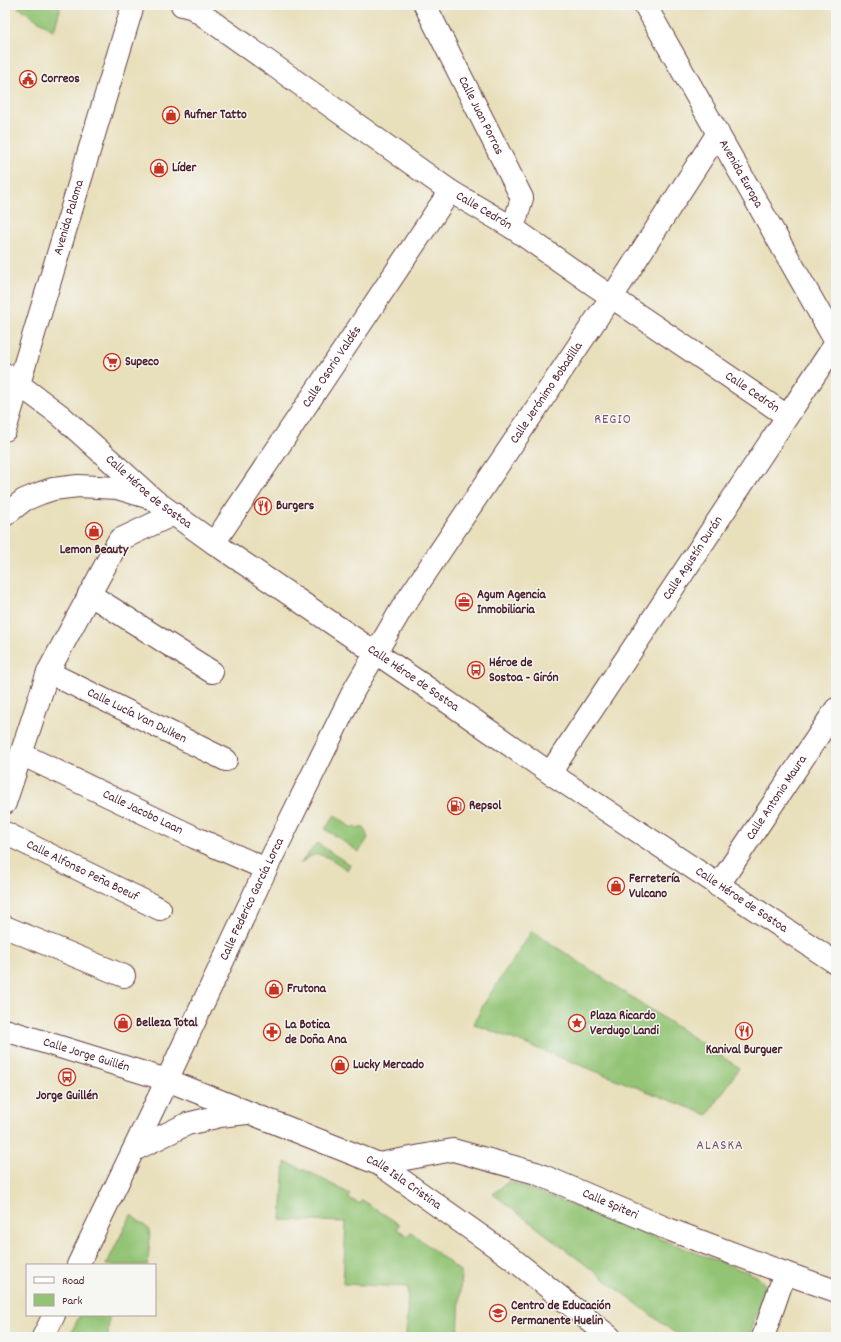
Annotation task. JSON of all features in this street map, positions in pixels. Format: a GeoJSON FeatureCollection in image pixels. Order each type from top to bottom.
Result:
{"type":"FeatureCollection","features":[{"type":"Feature","properties":{"kind":"street","name":"Avenida Paloma"},"geometry":{"type":"LineString","coordinates":[[5,430],[12,379],[133,5]]}},
{"type":"Feature","properties":{"kind":"street","name":"Calle Cedrón"},"geometry":{"type":"LineString","coordinates":[[182,5],[193,8],[450,191],[513,228],[787,416]]}},
{"type":"Feature","properties":{"kind":"street","name":"Calle Juan Porras"},"geometry":{"type":"LineString","coordinates":[[425,5],[522,198],[513,228]]}},
{"type":"Feature","properties":{"kind":"street","name":"Avenida Europa"},"geometry":{"type":"LineString","coordinates":[[645,5],[836,343]]}},
{"type":"Feature","properties":{"kind":"street","name":"Calle Jerónimo Bobadilla"},"geometry":{"type":"LineString","coordinates":[[376,653],[402,608],[612,297],[718,133]]}},
{"type":"Feature","properties":{"kind":"street","name":"Calle Osorio Valdés"},"geometry":{"type":"LineString","coordinates":[[214,543],[450,191]]}},
{"type":"Feature","properties":{"kind":"street","name":"Calle Agustín Durán"},"geometry":{"type":"LineString","coordinates":[[550,773],[836,343]]}},
{"type":"Feature","properties":{"kind":"street","name":"Calle Héroe de Sostoa"},"geometry":{"type":"LineString","coordinates":[[12,379],[60,415],[154,500],[214,543],[550,773],[836,964]]}},
{"type":"Feature","properties":{"kind":"street"},"geometry":{"type":"LineString","coordinates":[[5,514],[24,500],[41,493],[53,489],[78,486],[117,488],[154,500]]}},
{"type":"Feature","properties":{"kind":"street"},"geometry":{"type":"LineString","coordinates":[[5,803],[48,672],[119,540],[174,514]]}},
{"type":"Feature","properties":{"kind":"street"},"geometry":{"type":"LineString","coordinates":[[89,594],[212,672]]}},
{"type":"Feature","properties":{"kind":"street","name":"Calle Federico García Lorca"},"geometry":{"type":"LineString","coordinates":[[78,1264],[134,1150],[266,869],[354,690],[376,653]]}},
{"type":"Feature","properties":{"kind":"street","name":"Calle Lucía Van Dulken"},"geometry":{"type":"LineString","coordinates":[[48,672],[226,760]]}},
{"type":"Feature","properties":{"kind":"street","name":"Calle Antonio Maura"},"geometry":{"type":"LineString","coordinates":[[718,886],[836,709]]}},
{"type":"Feature","properties":{"kind":"street","name":"Calle Jacobo Laan"},"geometry":{"type":"LineString","coordinates":[[21,754],[266,869]]}},
{"type":"Feature","properties":{"kind":"street","name":"Calle Alfonso Peña Boeuf"},"geometry":{"type":"LineString","coordinates":[[5,833],[160,909]]}},
{"type":"Feature","properties":{"kind":"street"},"geometry":{"type":"LineString","coordinates":[[5,927],[124,976]]}},
{"type":"Feature","properties":{"kind":"street","name":"Calle Jorge Guillén"},"geometry":{"type":"LineString","coordinates":[[5,1030],[167,1080]]}},
{"type":"Feature","properties":{"kind":"street","name":"Calle Isla Cristina"},"geometry":{"type":"LineString","coordinates":[[167,1080],[379,1164],[509,1256],[610,1337]]}},
{"type":"Feature","properties":{"kind":"street"},"geometry":{"type":"LineString","coordinates":[[134,1150],[187,1124],[220,1116],[250,1113]]}},
{"type":"Feature","properties":{"kind":"street","name":"Calle Spiteri"},"geometry":{"type":"LineString","coordinates":[[379,1164],[453,1150],[536,1173],[668,1229],[836,1291]]}},
{"type":"Feature","properties":{"kind":"street"},"geometry":{"type":"LineString","coordinates":[[763,1337],[785,1273]]}},
{"type":"Feature","properties":{"kind":"street"},"geometry":{"type":"LineString","coordinates":[[44,1337],[54,1316]]}},
{"type":"Feature","properties":{"kind":"green space"},"geometry":{"type":"Polygon","coordinates":[[[15,5],[61,5],[54,31],[15,5]]]}},
{"type":"Feature","properties":{"kind":"green space"},"geometry":{"type":"Polygon","coordinates":[[[335,815],[350,827],[364,828],[368,838],[359,852],[325,829],[335,815]]]}},
{"type":"Feature","properties":{"kind":"green space"},"geometry":{"type":"Polygon","coordinates":[[[317,843],[350,865],[347,870],[330,858],[321,855],[311,856],[300,864],[317,843]]]}},
{"type":"Feature","properties":{"kind":"green space","name":"Plaza Ricardo Verdugo Landi"},"geometry":{"type":"Polygon","coordinates":[[[532,931],[739,1068],[708,1115],[474,1024],[483,1005],[532,931]]]}},
{"type":"Feature","properties":{"kind":"green space"},"geometry":{"type":"Polygon","coordinates":[[[285,1162],[309,1172],[350,1194],[348,1198],[360,1204],[362,1200],[399,1224],[397,1229],[408,1236],[411,1232],[461,1272],[458,1337],[406,1337],[408,1287],[343,1284],[346,1222],[281,1220],[285,1162]]]}},
{"type":"Feature","properties":{"kind":"green space"},"geometry":{"type":"Polygon","coordinates":[[[509,1181],[757,1276],[764,1283],[764,1294],[748,1337],[680,1337],[493,1194],[509,1181]]]}},
{"type":"Feature","properties":{"kind":"green space"},"geometry":{"type":"Polygon","coordinates":[[[131,1215],[150,1230],[148,1264],[106,1264],[131,1215]]]}},
{"type":"Feature","properties":{"kind":"green space"},"geometry":{"type":"Polygon","coordinates":[[[80,1316],[109,1316],[108,1337],[69,1337],[80,1316]]]}},
{"type":"Feature","properties":{"kind":"place","name":"Correos"},"geometry":{"type":"Point","coordinates":[28,79]}},
{"type":"Feature","properties":{"kind":"place","name":"Rufner Tatto"},"geometry":{"type":"Point","coordinates":[171,115]}},
{"type":"Feature","properties":{"kind":"place","name":"Líder"},"geometry":{"type":"Point","coordinates":[159,168]}},
{"type":"Feature","properties":{"kind":"place","name":"Supeco"},"geometry":{"type":"Point","coordinates":[112,362]}},
{"type":"Feature","properties":{"kind":"place","name":"Burgers"},"geometry":{"type":"Point","coordinates":[263,506]}},
{"type":"Feature","properties":{"kind":"place","name":"Lemon Beauty"},"geometry":{"type":"Point","coordinates":[94,531]}},
{"type":"Feature","properties":{"kind":"place","name":"Agum Agencia Inmobiliaria"},"geometry":{"type":"Point","coordinates":[464,602]}},
{"type":"Feature","properties":{"kind":"place","name":"Héroe de Sostoa - Girón"},"geometry":{"type":"Point","coordinates":[476,670]}},
{"type":"Feature","properties":{"kind":"place","name":"Repsol"},"geometry":{"type":"Point","coordinates":[456,806]}},
{"type":"Feature","properties":{"kind":"place","name":"Ferretería Vulcano"},"geometry":{"type":"Point","coordinates":[616,886]}},
{"type":"Feature","properties":{"kind":"place","name":"Frutona"},"geometry":{"type":"Point","coordinates":[274,989]}},
{"type":"Feature","properties":{"kind":"place","name":"Belleza Total"},"geometry":{"type":"Point","coordinates":[123,1023]}},
{"type":"Feature","properties":{"kind":"place","name":"Plaza Ricardo Verdugo Landi"},"geometry":{"type":"Point","coordinates":[577,1023]}},
{"type":"Feature","properties":{"kind":"place","name":"Kanival Burguer"},"geometry":{"type":"Point","coordinates":[744,1031]}},
{"type":"Feature","properties":{"kind":"place","name":"La Botica de Doña Ana"},"geometry":{"type":"Point","coordinates":[272,1032]}},
{"type":"Feature","properties":{"kind":"place","name":"Lucky Mercado"},"geometry":{"type":"Point","coordinates":[340,1065]}},
{"type":"Feature","properties":{"kind":"place","name":"Jorge Guillén"},"geometry":{"type":"Point","coordinates":[67,1077]}},
{"type":"Feature","properties":{"kind":"place","name":"Centro de Educación Permanente Huelin"},"geometry":{"type":"Point","coordinates":[498,1313]}},
{"type":"Feature","properties":{"kind":"district","name":"REGIO"},"geometry":{"type":"Point","coordinates":[613,420]}},
{"type":"Feature","properties":{"kind":"district","name":"ALASKA"},"geometry":{"type":"Point","coordinates":[720,1146]}}]}
